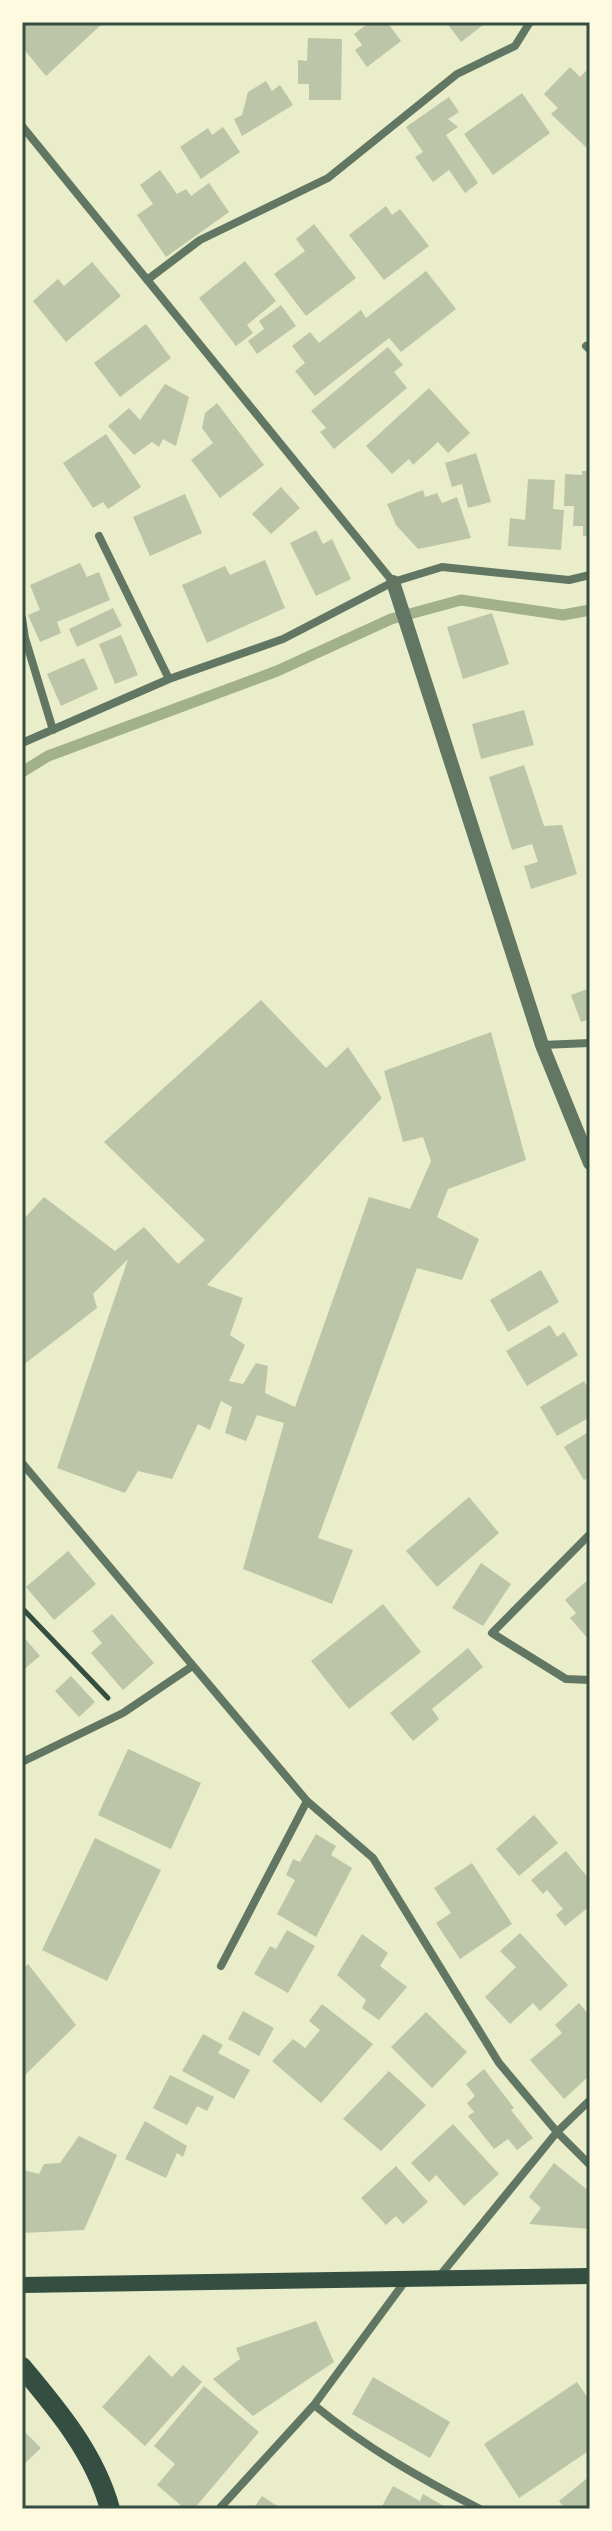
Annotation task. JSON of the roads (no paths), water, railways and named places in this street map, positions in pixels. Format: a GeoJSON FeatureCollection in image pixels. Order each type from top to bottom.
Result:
{"type":"FeatureCollection","features":[{"type":"Feature","properties":{"kind":"main road"},"geometry":{"type":"LineString","coordinates":[[22,2285],[590,2276]]}},
{"type":"Feature","properties":{"kind":"main road"},"geometry":{"type":"LineString","coordinates":[[22,2367],[90,2456],[110,2509]]}},
{"type":"Feature","properties":{"kind":"street"},"geometry":{"type":"LineString","coordinates":[[147,280],[200,240],[328,178],[457,74],[515,46],[530,22]]}},
{"type":"Feature","properties":{"kind":"street"},"geometry":{"type":"LineString","coordinates":[[22,126],[394,588],[542,1045],[590,1163]]}},
{"type":"Feature","properties":{"kind":"street"},"geometry":{"type":"LineString","coordinates":[[99,536],[169,679]]}},
{"type":"Feature","properties":{"kind":"street"},"geometry":{"type":"LineString","coordinates":[[22,743],[169,679],[283,639],[442,567],[569,580],[590,575]]}},
{"type":"Feature","properties":{"kind":"street"},"geometry":{"type":"LineString","coordinates":[[22,618],[25,638],[53,730]]}},
{"type":"Feature","properties":{"kind":"street"},"geometry":{"type":"LineString","coordinates":[[542,1045],[590,1043]]}},
{"type":"Feature","properties":{"kind":"street"},"geometry":{"type":"LineString","coordinates":[[22,1463],[307,1801],[373,1858],[499,2063],[557,2132],[590,2165]]}},
{"type":"Feature","properties":{"kind":"street"},"geometry":{"type":"LineString","coordinates":[[590,1534],[492,1633],[566,1679],[590,1680]]}},
{"type":"Feature","properties":{"kind":"street"},"geometry":{"type":"LineString","coordinates":[[22,1762],[123,1713],[191,1667]]}},
{"type":"Feature","properties":{"kind":"street"},"geometry":{"type":"LineString","coordinates":[[221,1966],[307,1801]]}},
{"type":"Feature","properties":{"kind":"street"},"geometry":{"type":"LineString","coordinates":[[438,2278],[557,2132],[590,2100]]}},
{"type":"Feature","properties":{"kind":"street"},"geometry":{"type":"LineString","coordinates":[[219,2509],[314,2405],[407,2279]]}},
{"type":"Feature","properties":{"kind":"street"},"geometry":{"type":"LineString","coordinates":[[314,2405],[346,2432],[408,2471],[480,2509]]}},
{"type":"Feature","properties":{"kind":"waterway"},"geometry":{"type":"LineString","coordinates":[[22,772],[48,756],[277,671],[391,619],[461,600],[563,615],[590,610]]}}]}
